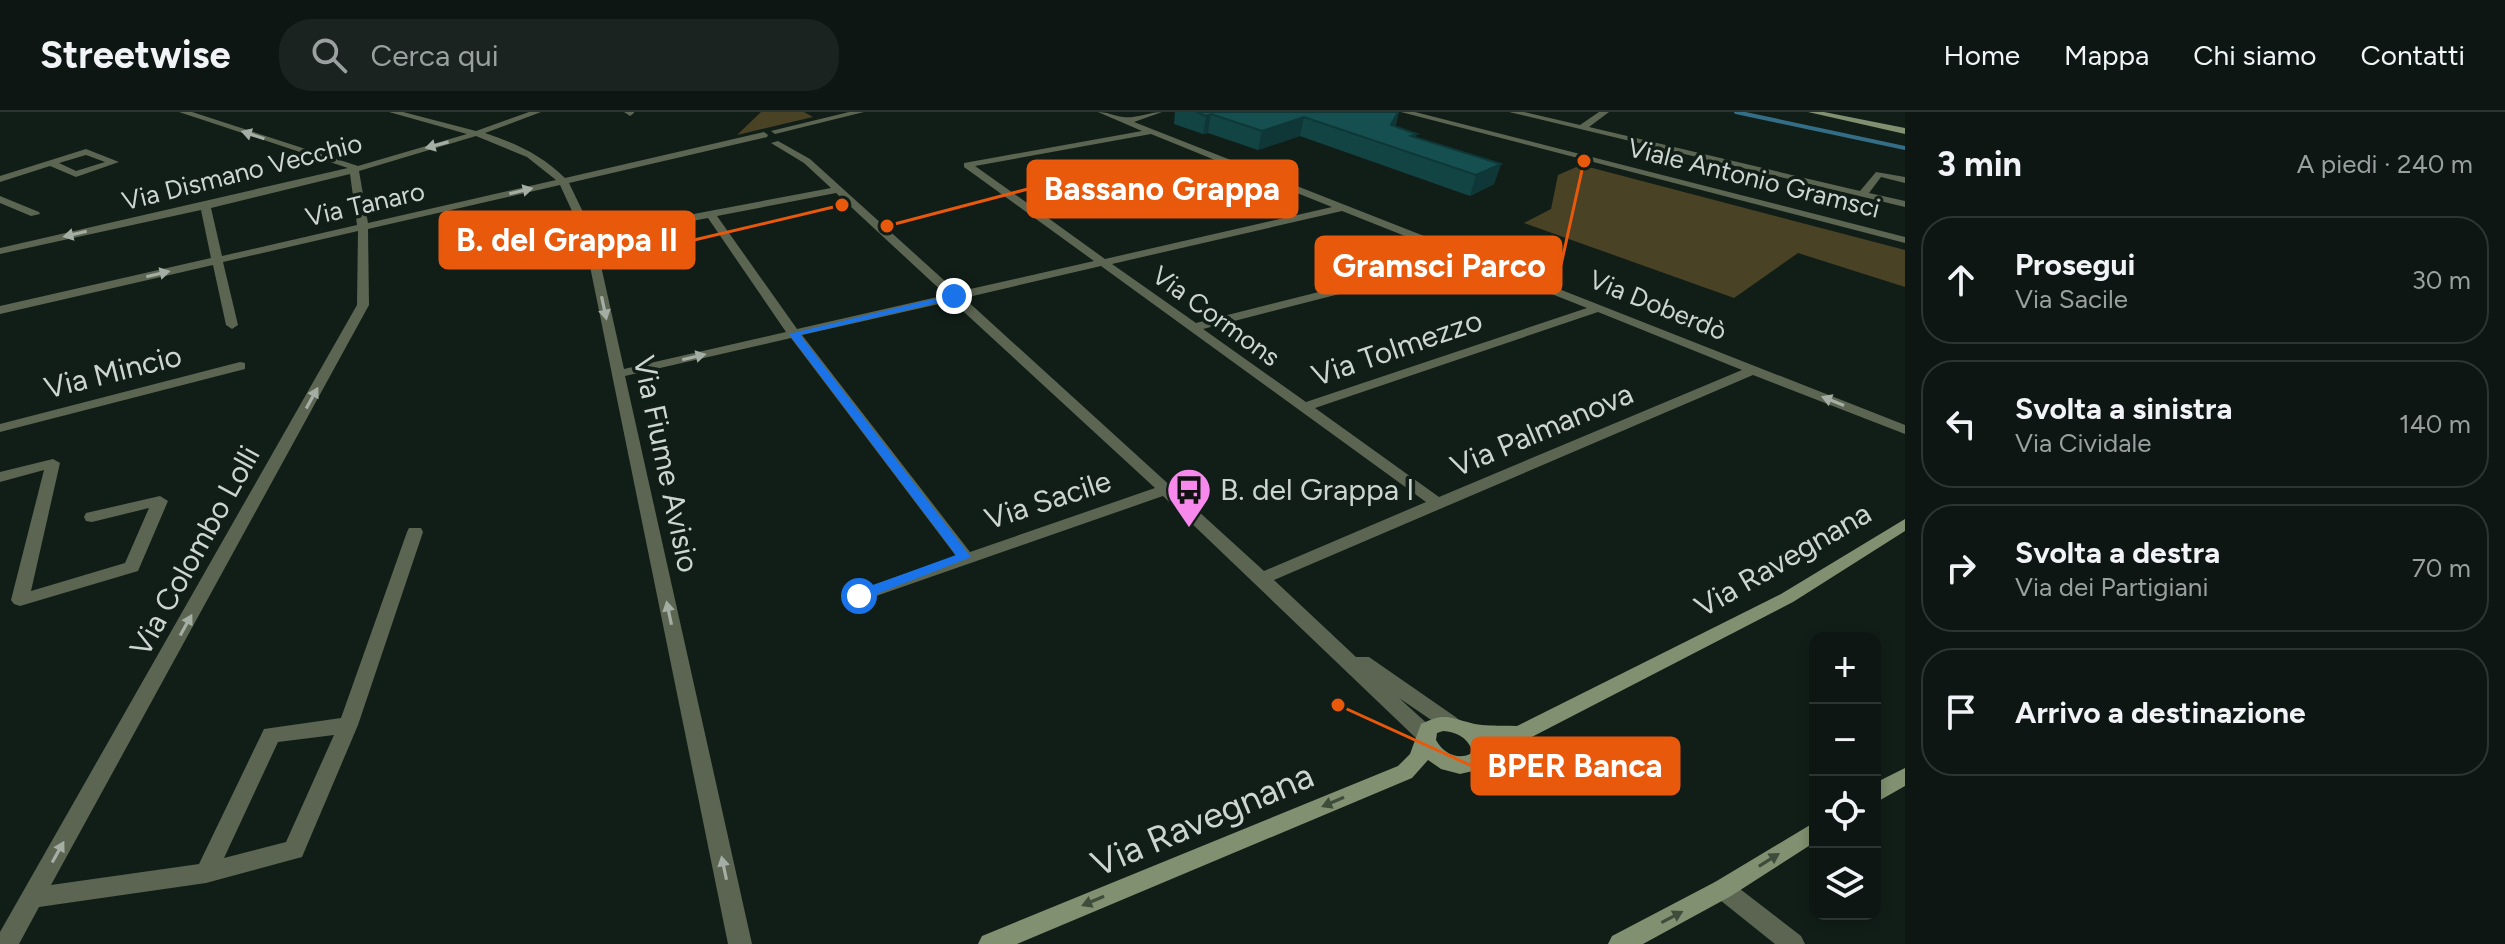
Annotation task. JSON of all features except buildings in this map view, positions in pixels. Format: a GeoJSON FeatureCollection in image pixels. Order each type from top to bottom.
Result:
{"type":"FeatureCollection","features":[{"type":"Feature","properties":{"kind":"street"},"geometry":{"type":"LineString","coordinates":[[183,112],[354,167]]}},
{"type":"Feature","properties":{"kind":"street","name":"Via Fiume Avisio"},"geometry":{"type":"LineString","coordinates":[[393,112],[510,146],[544,162],[563,181],[589,237],[740,944]]}},
{"type":"Feature","properties":{"kind":"street","name":"Via Dismano Vecchio"},"geometry":{"type":"LineString","coordinates":[[0,251],[205,205],[354,167],[476,135],[537,112]]}},
{"type":"Feature","properties":{"kind":"street"},"geometry":{"type":"LineString","coordinates":[[769,140],[775,131],[860,112]]}},
{"type":"Feature","properties":{"kind":"street","name":"Via Doberdò"},"geometry":{"type":"LineString","coordinates":[[1102,112],[1120,115],[1153,132],[1905,430]]}},
{"type":"Feature","properties":{"kind":"street"},"geometry":{"type":"LineString","coordinates":[[1120,115],[1141,117],[1158,112]]}},
{"type":"Feature","properties":{"kind":"street","name":"Viale Antonio Gramsci"},"geometry":{"type":"LineString","coordinates":[[1405,112],[1905,240]]}},
{"type":"Feature","properties":{"kind":"street"},"geometry":{"type":"LineString","coordinates":[[1513,112],[1905,204]]}},
{"type":"Feature","properties":{"kind":"street"},"geometry":{"type":"LineString","coordinates":[[1582,128],[1605,112]]}},
{"type":"Feature","properties":{"kind":"street"},"geometry":{"type":"LineString","coordinates":[[1812,112],[1905,131]]}},
{"type":"Feature","properties":{"kind":"street"},"geometry":{"type":"LineString","coordinates":[[769,140],[797,137],[812,125],[839,117]]}},
{"type":"Feature","properties":{"kind":"street"},"geometry":{"type":"LineString","coordinates":[[775,131],[787,131],[797,137],[807,161]]}},
{"type":"Feature","properties":{"kind":"street"},"geometry":{"type":"LineString","coordinates":[[1134,135],[1153,132]]}},
{"type":"Feature","properties":{"kind":"street"},"geometry":{"type":"LineString","coordinates":[[1134,135],[1232,175]]}},
{"type":"Feature","properties":{"kind":"street","name":"Via Cormons"},"geometry":{"type":"LineString","coordinates":[[1134,135],[967,165],[1439,504]]}},
{"type":"Feature","properties":{"kind":"street"},"geometry":{"type":"LineString","coordinates":[[769,140],[807,161],[1262,578],[1425,738],[1436,755],[1454,764],[1472,765],[1482,756],[1480,743],[1459,727],[1327,639]]}},
{"type":"Feature","properties":{"kind":"street","name":"Via Tanaro"},"geometry":{"type":"LineString","coordinates":[[0,310],[740,141],[769,140]]}},
{"type":"Feature","properties":{"kind":"street"},"geometry":{"type":"LineString","coordinates":[[0,179],[50,163],[86,152],[114,162],[76,174],[50,163]]}},
{"type":"Feature","properties":{"kind":"street"},"geometry":{"type":"LineString","coordinates":[[1705,167],[1717,160]]}},
{"type":"Feature","properties":{"kind":"street","name":"Via Colombo Lolli"},"geometry":{"type":"LineString","coordinates":[[6,944],[363,305],[363,227],[354,167]]}},
{"type":"Feature","properties":{"kind":"street"},"geometry":{"type":"LineString","coordinates":[[1034,214],[1253,171]]}},
{"type":"Feature","properties":{"kind":"street"},"geometry":{"type":"LineString","coordinates":[[1681,182],[1693,174]]}},
{"type":"Feature","properties":{"kind":"street"},"geometry":{"type":"LineString","coordinates":[[1862,195],[1879,174],[1905,180]]}},
{"type":"Feature","properties":{"kind":"street"},"geometry":{"type":"LineString","coordinates":[[589,237],[838,190]]}},
{"type":"Feature","properties":{"kind":"street"},"geometry":{"type":"LineString","coordinates":[[0,199],[35,214]]}},
{"type":"Feature","properties":{"kind":"street"},"geometry":{"type":"LineString","coordinates":[[205,205],[220,260],[232,325]]}},
{"type":"Feature","properties":{"kind":"street"},"geometry":{"type":"LineString","coordinates":[[618,374],[1344,207]]}},
{"type":"Feature","properties":{"kind":"street"},"geometry":{"type":"LineString","coordinates":[[711,214],[794,334],[965,557]]}},
{"type":"Feature","properties":{"kind":"street"},"geometry":{"type":"LineString","coordinates":[[1192,328],[1470,257]]}},
{"type":"Feature","properties":{"kind":"street","name":"Via Tolmezzo"},"geometry":{"type":"LineString","coordinates":[[1303,408],[1599,308]]}},
{"type":"Feature","properties":{"kind":"street","name":"Via Mincio"},"geometry":{"type":"LineString","coordinates":[[0,428],[240,366]]}},
{"type":"Feature","properties":{"kind":"street","name":"Via Palmanova"},"geometry":{"type":"LineString","coordinates":[[1262,578],[1755,369]]}},
{"type":"Feature","properties":{"kind":"street"},"geometry":{"type":"LineString","coordinates":[[0,477],[53,463],[20,600],[132,567],[160,501],[92,517]]}},
{"type":"Feature","properties":{"kind":"street","name":"Via Sacile"},"geometry":{"type":"LineString","coordinates":[[859,596],[1164,490]]}},
{"type":"Feature","properties":{"kind":"street","name":"Via Ravegnana"},"geometry":{"type":"LineString","coordinates":[[1482,756],[1519,734],[1787,598],[1905,524]]}},
{"type":"Feature","properties":{"kind":"street"},"geometry":{"type":"LineString","coordinates":[[32,898],[206,873],[294,850],[348,725],[415,532]]}},
{"type":"Feature","properties":{"kind":"street"},"geometry":{"type":"LineString","coordinates":[[1425,738],[1434,724],[1519,734]]}},
{"type":"Feature","properties":{"kind":"street"},"geometry":{"type":"LineString","coordinates":[[206,873],[271,735],[348,725]]}},
{"type":"Feature","properties":{"kind":"street","name":"Via Ravegnana"},"geometry":{"type":"LineString","coordinates":[[990,944],[1405,772],[1419,759],[1425,738]]}},
{"type":"Feature","properties":{"kind":"street"},"geometry":{"type":"LineString","coordinates":[[1881,790],[1905,776]]}},
{"type":"Feature","properties":{"kind":"street"},"geometry":{"type":"LineString","coordinates":[[1620,944],[1723,889],[1809,835]]}},
{"type":"Feature","properties":{"kind":"street"},"geometry":{"type":"LineString","coordinates":[[1723,889],[1793,944]]}},
{"type":"Feature","properties":{"kind":"shaded area"},"geometry":{"type":"Polygon","coordinates":[[[761,112],[804,112],[813,117],[737,135],[761,112]]]}},
{"type":"Feature","properties":{"kind":"shaded area"},"geometry":{"type":"Polygon","coordinates":[[[1581,165],[1905,250],[1905,287],[1798,253],[1734,298],[1524,223],[1551,209],[1558,175],[1581,165]]]}},
{"type":"Feature","properties":{"kind":"waterway"},"geometry":{"type":"LineString","coordinates":[[1736,112],[1905,148]]}},
{"type":"Feature","properties":{"kind":"place","name":"Gramsci Parco"},"geometry":{"type":"Point","coordinates":[1584,161]}},
{"type":"Feature","properties":{"kind":"place","name":"B. del Grappa II"},"geometry":{"type":"Point","coordinates":[842,205]}},
{"type":"Feature","properties":{"kind":"place","name":"Bassano Grappa"},"geometry":{"type":"Point","coordinates":[887,226]}},
{"type":"Feature","properties":{"kind":"place","name":"B. del Grappa I"},"geometry":{"type":"Point","coordinates":[1189,529]}},
{"type":"Feature","properties":{"kind":"place","name":"BPER Banca"},"geometry":{"type":"Point","coordinates":[1338,705]}},
{"type":"Feature","properties":{"kind":"route"},"geometry":{"type":"LineString","coordinates":[[859,596],[965,557],[794,334],[954,296]]}}]}
